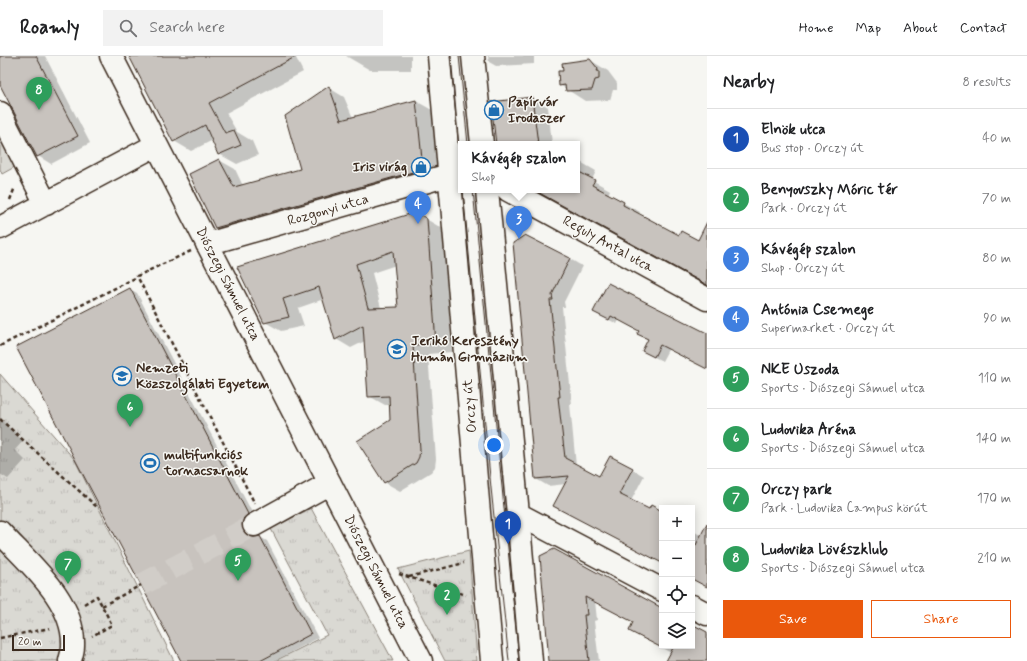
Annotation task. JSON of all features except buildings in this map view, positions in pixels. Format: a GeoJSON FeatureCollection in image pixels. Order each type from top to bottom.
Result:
{"type":"FeatureCollection","features":[{"type":"Feature","properties":{"kind":"street","name":"Diószegi Sámuel utca"},"geometry":{"type":"LineString","coordinates":[[111,56],[422,661]]}},
{"type":"Feature","properties":{"kind":"street","name":"Orczy út"},"geometry":{"type":"LineString","coordinates":[[439,56],[455,175],[492,661]]}},
{"type":"Feature","properties":{"kind":"street"},"geometry":{"type":"LineString","coordinates":[[473,56],[482,141]]}},
{"type":"Feature","properties":{"kind":"street"},"geometry":{"type":"LineString","coordinates":[[0,113],[46,204]]}},
{"type":"Feature","properties":{"kind":"street"},"geometry":{"type":"LineString","coordinates":[[0,228],[156,145]]}},
{"type":"Feature","properties":{"kind":"street","name":"Rozgonyi utca"},"geometry":{"type":"LineString","coordinates":[[207,244],[455,175]]}},
{"type":"Feature","properties":{"kind":"street"},"geometry":{"type":"LineString","coordinates":[[487,193],[531,661]]}},
{"type":"Feature","properties":{"kind":"street","name":"Reguly Antal utca"},"geometry":{"type":"LineString","coordinates":[[513,193],[707,299]]}},
{"type":"Feature","properties":{"kind":"street"},"geometry":{"type":"LineString","coordinates":[[259,523],[330,483]]}},
{"type":"Feature","properties":{"kind":"street"},"geometry":{"type":"LineString","coordinates":[[518,514],[659,588]]}},
{"type":"Feature","properties":{"kind":"street"},"geometry":{"type":"LineString","coordinates":[[0,532],[53,589],[68,618],[72,653]]}},
{"type":"Feature","properties":{"kind":"street"},"geometry":{"type":"LineString","coordinates":[[695,608],[707,614]]}},
{"type":"Feature","properties":{"kind":"path"},"geometry":{"type":"LineString","coordinates":[[8,204],[25,163]]}},
{"type":"Feature","properties":{"kind":"path"},"geometry":{"type":"LineString","coordinates":[[0,346],[137,276],[207,244]]}},
{"type":"Feature","properties":{"kind":"path"},"geometry":{"type":"LineString","coordinates":[[137,276],[259,523]]}},
{"type":"Feature","properties":{"kind":"path"},"geometry":{"type":"LineString","coordinates":[[0,419],[98,508]]}},
{"type":"Feature","properties":{"kind":"path"},"geometry":{"type":"LineString","coordinates":[[409,577],[484,558]]}},
{"type":"Feature","properties":{"kind":"path"},"geometry":{"type":"LineString","coordinates":[[373,566],[487,602]]}},
{"type":"Feature","properties":{"kind":"path"},"geometry":{"type":"LineString","coordinates":[[102,606],[141,585]]}},
{"type":"Feature","properties":{"kind":"path"},"geometry":{"type":"LineString","coordinates":[[0,638],[68,618],[97,596],[112,625],[72,653]]}},
{"type":"Feature","properties":{"kind":"green space"},"geometry":{"type":"Polygon","coordinates":[[[0,126],[20,164],[2,174],[0,169],[0,126]]]}},
{"type":"Feature","properties":{"kind":"green space"},"geometry":{"type":"Polygon","coordinates":[[[0,374],[75,460],[174,661],[0,661],[0,374]]]}},
{"type":"Feature","properties":{"kind":"green space"},"geometry":{"type":"Polygon","coordinates":[[[311,508],[393,661],[275,661],[327,635],[271,529],[311,508]]]}},
{"type":"Feature","properties":{"kind":"green space"},"geometry":{"type":"Polygon","coordinates":[[[469,551],[477,661],[445,661],[398,569],[469,551]]]}},
{"type":"Feature","properties":{"kind":"tunnel"},"geometry":{"type":"LineString","coordinates":[[141,585],[254,525]]}},
{"type":"Feature","properties":{"kind":"tram line"},"geometry":{"type":"LineString","coordinates":[[450,56],[458,141]]}},
{"type":"Feature","properties":{"kind":"tram line"},"geometry":{"type":"LineString","coordinates":[[459,56],[468,141]]}},
{"type":"Feature","properties":{"kind":"tram line"},"geometry":{"type":"LineString","coordinates":[[463,193],[509,661]]}},
{"type":"Feature","properties":{"kind":"tram line"},"geometry":{"type":"LineString","coordinates":[[473,193],[519,661]]}},
{"type":"Feature","properties":{"kind":"place","name":"Ludovika Lövészklub"},"geometry":{"type":"Point","coordinates":[39,110]}},
{"type":"Feature","properties":{"kind":"place","name":"Papírvár Irodaszer"},"geometry":{"type":"Point","coordinates":[494,110]}},
{"type":"Feature","properties":{"kind":"place","name":"Iris virág"},"geometry":{"type":"Point","coordinates":[421,167]}},
{"type":"Feature","properties":{"kind":"place","name":"Antónia Csemege"},"geometry":{"type":"Point","coordinates":[418,224]}},
{"type":"Feature","properties":{"kind":"place","name":"Kávégép szalon"},"geometry":{"type":"Point","coordinates":[519,239]}},
{"type":"Feature","properties":{"kind":"place","name":"Jerikó Keresztény Humán Gimnázium"},"geometry":{"type":"Point","coordinates":[397,349]}},
{"type":"Feature","properties":{"kind":"place","name":"Nemzeti Közszolgálati Egyetem"},"geometry":{"type":"Point","coordinates":[122,376]}},
{"type":"Feature","properties":{"kind":"place","name":"Ludovika Aréna"},"geometry":{"type":"Point","coordinates":[130,427]}},
{"type":"Feature","properties":{"kind":"place","name":"multifunkciós tornacsarnok"},"geometry":{"type":"Point","coordinates":[150,463]}},
{"type":"Feature","properties":{"kind":"place","name":"Elnök utca"},"geometry":{"type":"Point","coordinates":[508,544]}},
{"type":"Feature","properties":{"kind":"place","name":"NKE Uszoda"},"geometry":{"type":"Point","coordinates":[238,581]}},
{"type":"Feature","properties":{"kind":"place","name":"Orczy park"},"geometry":{"type":"Point","coordinates":[68,584]}},
{"type":"Feature","properties":{"kind":"place","name":"Benyovszky Móric tér"},"geometry":{"type":"Point","coordinates":[447,615]}}]}
